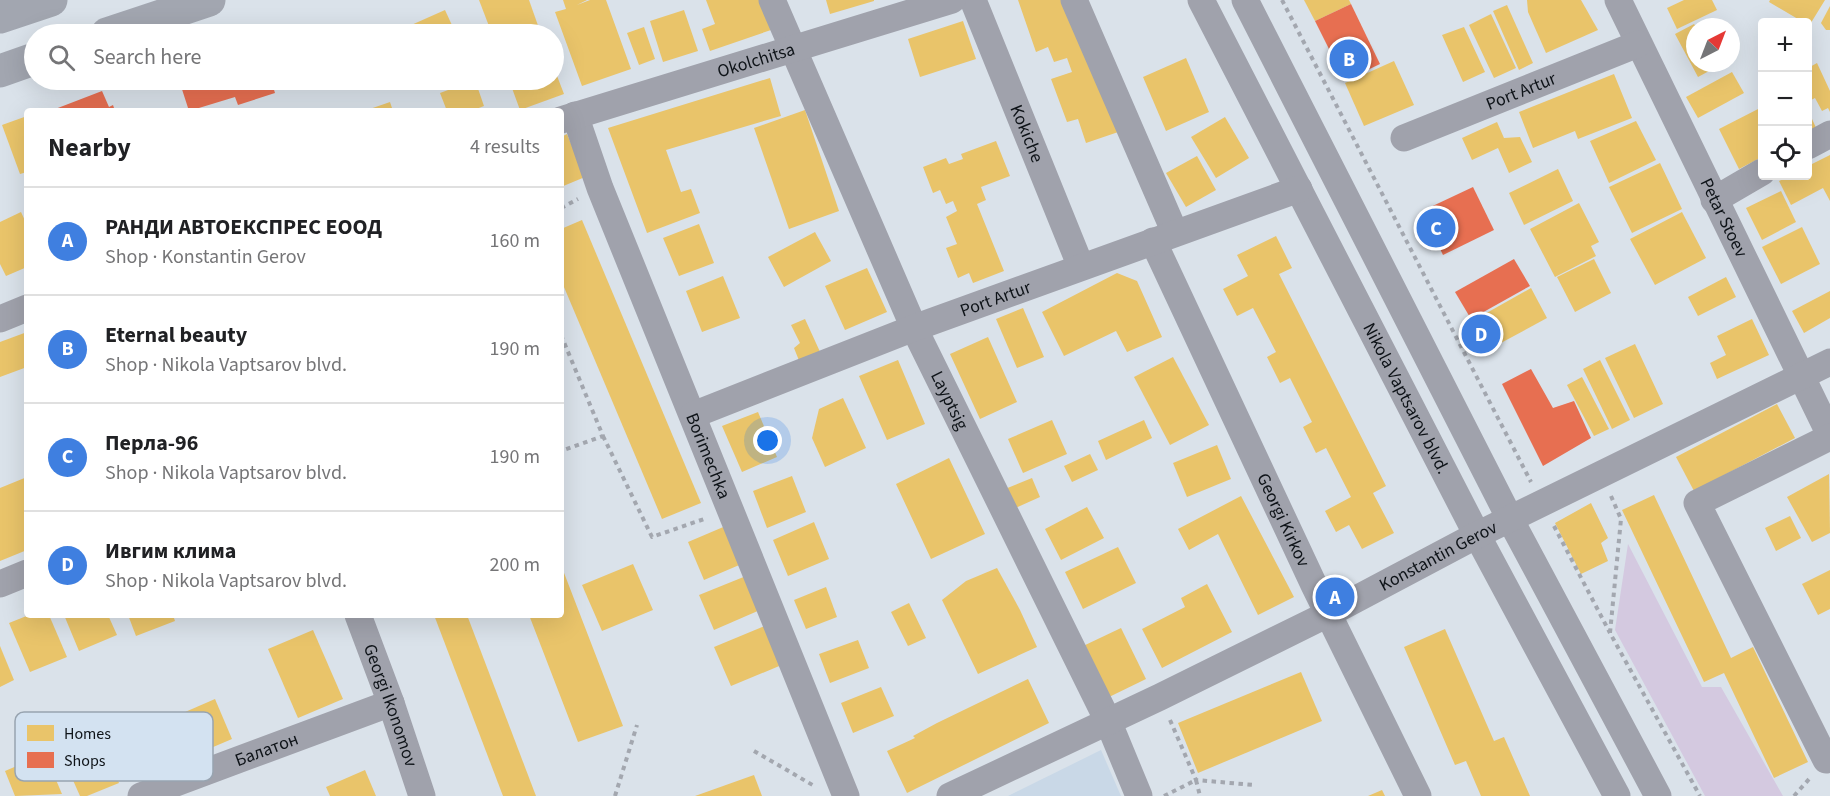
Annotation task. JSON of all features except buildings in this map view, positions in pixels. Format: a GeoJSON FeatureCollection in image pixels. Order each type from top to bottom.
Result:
{"type":"FeatureCollection","features":[{"type":"Feature","properties":{"kind":"main road"},"geometry":{"type":"LineString","coordinates":[[137,24],[209,0]]}},
{"type":"Feature","properties":{"kind":"main road"},"geometry":{"type":"LineString","coordinates":[[0,17],[47,1]]}},
{"type":"Feature","properties":{"kind":"main road"},"geometry":{"type":"LineString","coordinates":[[0,71],[24,63]]}},
{"type":"Feature","properties":{"kind":"street","name":"Layptsig"},"geometry":{"type":"LineString","coordinates":[[772,0],[914,328],[1108,721],[1139,796]]}},
{"type":"Feature","properties":{"kind":"street","name":"Okolchitsa"},"geometry":{"type":"LineString","coordinates":[[568,118],[952,0]]}},
{"type":"Feature","properties":{"kind":"street","name":"Kokiche"},"geometry":{"type":"LineString","coordinates":[[973,0],[1081,267]]}},
{"type":"Feature","properties":{"kind":"street","name":"Georgi Kirkov"},"geometry":{"type":"LineString","coordinates":[[1074,0],[1164,237],[1328,614],[1418,796]]}},
{"type":"Feature","properties":{"kind":"street","name":"Nikola Vaptsarov blvd."},"geometry":{"type":"LineString","coordinates":[[1201,0],[1477,535],[1617,796]]}},
{"type":"Feature","properties":{"kind":"street","name":"Nikola Vaptsarov blvd."},"geometry":{"type":"LineString","coordinates":[[1245,0],[1510,519],[1658,796]]}},
{"type":"Feature","properties":{"kind":"street","name":"Petar Stoev"},"geometry":{"type":"LineString","coordinates":[[1618,0],[1713,200],[1830,436]]}},
{"type":"Feature","properties":{"kind":"street","name":"Port Artur"},"geometry":{"type":"LineString","coordinates":[[1404,138],[1638,44]]}},
{"type":"Feature","properties":{"kind":"street","name":"Borimechka"},"geometry":{"type":"LineString","coordinates":[[568,118],[600,188],[693,415],[833,793]]}},
{"type":"Feature","properties":{"kind":"street"},"geometry":{"type":"LineString","coordinates":[[1812,144],[1830,134]]}},
{"type":"Feature","properties":{"kind":"street"},"geometry":{"type":"LineString","coordinates":[[1713,200],[1758,174]]}},
{"type":"Feature","properties":{"kind":"street","name":"Port Artur"},"geometry":{"type":"LineString","coordinates":[[693,415],[914,328],[1299,189]]}},
{"type":"Feature","properties":{"kind":"street"},"geometry":{"type":"LineString","coordinates":[[0,319],[24,309]]}},
{"type":"Feature","properties":{"kind":"street","name":"Konstantin Gerov"},"geometry":{"type":"LineString","coordinates":[[950,796],[1160,698],[1510,519],[1546,511],[1830,362]]}},
{"type":"Feature","properties":{"kind":"street"},"geometry":{"type":"LineString","coordinates":[[1826,760],[1697,503],[1830,436]]}},
{"type":"Feature","properties":{"kind":"street"},"geometry":{"type":"LineString","coordinates":[[0,584],[24,574]]}},
{"type":"Feature","properties":{"kind":"street","name":"Georgi Ikonomov"},"geometry":{"type":"LineString","coordinates":[[359,618],[422,796]]}},
{"type":"Feature","properties":{"kind":"street","name":"Балатон"},"geometry":{"type":"LineString","coordinates":[[213,769],[391,703]]}},
{"type":"Feature","properties":{"kind":"street","name":"Балатон"},"geometry":{"type":"LineString","coordinates":[[141,796],[181,781]]}},
{"type":"Feature","properties":{"kind":"path"},"geometry":{"type":"LineString","coordinates":[[1282,0],[1610,633],[1700,796]]}},
{"type":"Feature","properties":{"kind":"path"},"geometry":{"type":"LineString","coordinates":[[564,342],[603,436],[652,537],[730,510]]}},
{"type":"Feature","properties":{"kind":"path"},"geometry":{"type":"LineString","coordinates":[[564,450],[603,436]]}},
{"type":"Feature","properties":{"kind":"path"},"geometry":{"type":"LineString","coordinates":[[1609,491],[1621,519],[1610,633]]}},
{"type":"Feature","properties":{"kind":"path"},"geometry":{"type":"LineString","coordinates":[[1160,698],[1196,780],[1200,796]]}},
{"type":"Feature","properties":{"kind":"path"},"geometry":{"type":"LineString","coordinates":[[615,796],[638,725]]}},
{"type":"Feature","properties":{"kind":"path"},"geometry":{"type":"LineString","coordinates":[[754,751],[833,793]]}},
{"type":"Feature","properties":{"kind":"path"},"geometry":{"type":"LineString","coordinates":[[1164,796],[1196,780],[1254,785]]}},
{"type":"Feature","properties":{"kind":"shaded area"},"geometry":{"type":"Polygon","coordinates":[[[1628,544],[1702,687],[1721,687],[1783,796],[1705,796],[1615,630],[1628,544]]]}},
{"type":"Feature","properties":{"kind":"shaded area"},"geometry":{"type":"Polygon","coordinates":[[[1101,750],[1121,796],[1008,796],[1101,750]]]}},
{"type":"Feature","properties":{"kind":"place","name":"Eternal beauty"},"geometry":{"type":"Point","coordinates":[1349,59]}},
{"type":"Feature","properties":{"kind":"place","name":"Перла-96"},"geometry":{"type":"Point","coordinates":[1436,228]}},
{"type":"Feature","properties":{"kind":"place","name":"Ивгим клима"},"geometry":{"type":"Point","coordinates":[1481,334]}},
{"type":"Feature","properties":{"kind":"place","name":"РАНДИ АВТОЕКСПРЕС ЕООД"},"geometry":{"type":"Point","coordinates":[1335,597]}}]}
